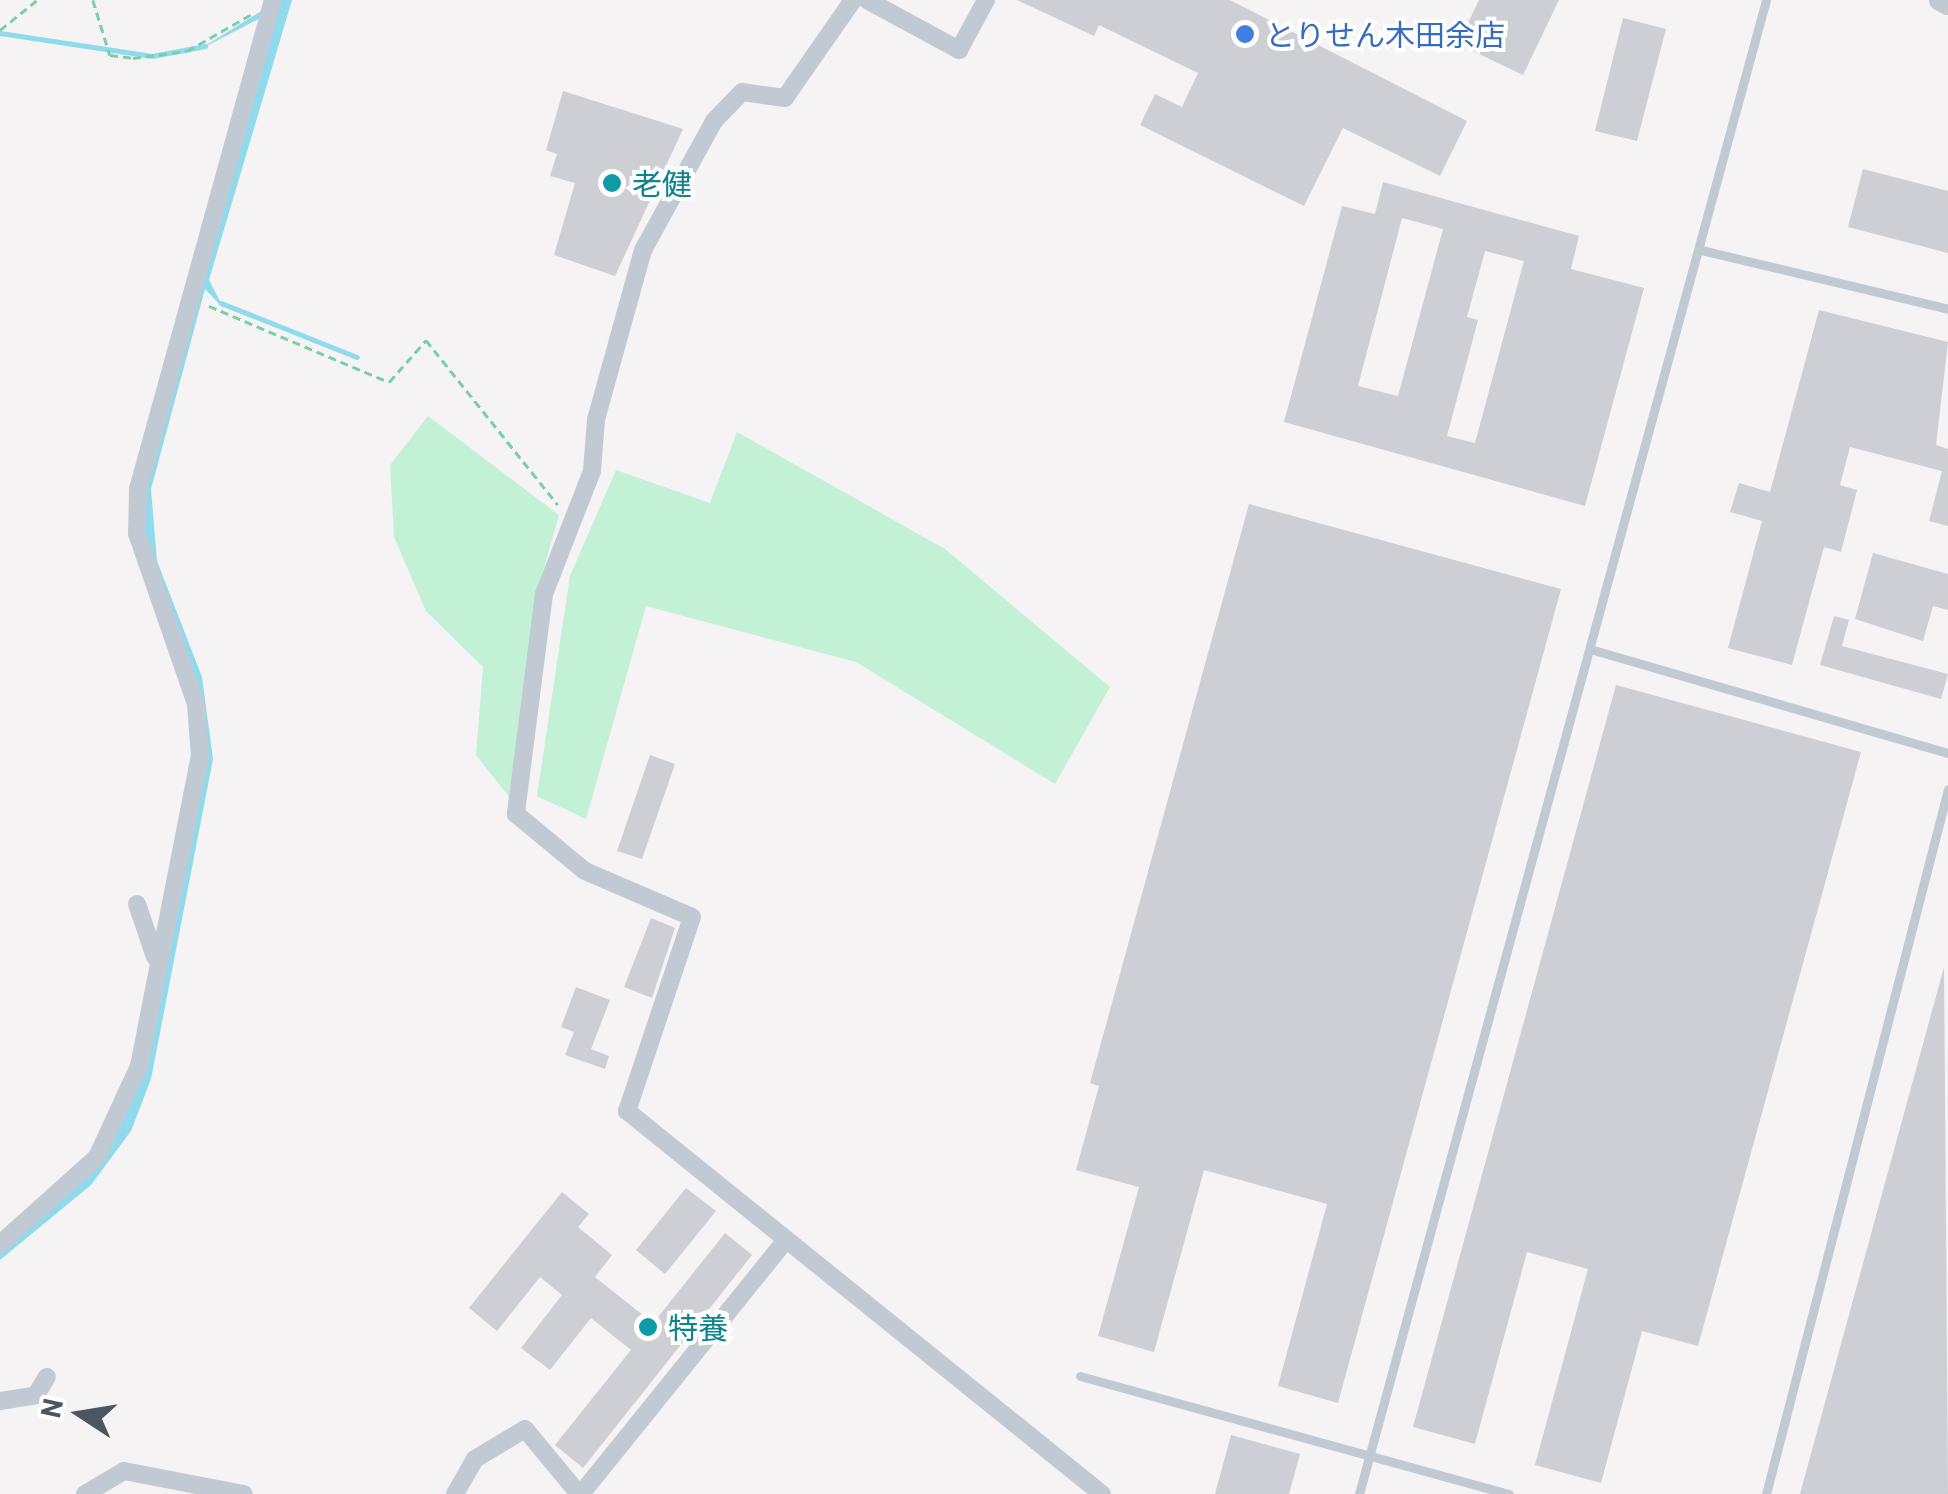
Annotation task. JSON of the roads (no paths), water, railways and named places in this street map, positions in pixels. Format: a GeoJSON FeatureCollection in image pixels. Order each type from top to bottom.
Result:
{"type":"FeatureCollection","features":[{"type":"Feature","properties":{"kind":"street"},"geometry":{"type":"LineString","coordinates":[[853,0],[785,98],[742,92],[714,121],[638,264],[596,420],[592,472],[568,518],[544,594],[516,814],[585,871],[692,917],[628,1111],[784,1242],[1102,1494]]}},
{"type":"Feature","properties":{"kind":"street"},"geometry":{"type":"LineString","coordinates":[[868,0],[959,50],[986,0]]}},
{"type":"Feature","properties":{"kind":"street"},"geometry":{"type":"LineString","coordinates":[[1940,0],[1948,4]]}},
{"type":"Feature","properties":{"kind":"street"},"geometry":{"type":"LineString","coordinates":[[0,1244],[83,1174],[112,1134],[139,1066],[200,730],[136,512],[189,298],[271,2]]}},
{"type":"Feature","properties":{"kind":"street"},"geometry":{"type":"LineString","coordinates":[[137,904],[158,972]]}},
{"type":"Feature","properties":{"kind":"street"},"geometry":{"type":"LineString","coordinates":[[455,1494],[475,1459],[525,1430],[580,1494],[784,1242]]}},
{"type":"Feature","properties":{"kind":"street"},"geometry":{"type":"LineString","coordinates":[[0,1401],[36,1395],[48,1377]]}},
{"type":"Feature","properties":{"kind":"street"},"geometry":{"type":"LineString","coordinates":[[85,1494],[124,1471],[244,1494]]}},
{"type":"Feature","properties":{"kind":"lane"},"geometry":{"type":"LineString","coordinates":[[1358,1494],[1701,250],[1766,0]]}},
{"type":"Feature","properties":{"kind":"lane"},"geometry":{"type":"LineString","coordinates":[[1701,250],[1948,309]]}},
{"type":"Feature","properties":{"kind":"lane"},"geometry":{"type":"LineString","coordinates":[[1590,649],[1948,753]]}},
{"type":"Feature","properties":{"kind":"lane"},"geometry":{"type":"LineString","coordinates":[[1766,1494],[1948,789]]}},
{"type":"Feature","properties":{"kind":"lane"},"geometry":{"type":"LineString","coordinates":[[1080,1376],[1509,1494]]}},
{"type":"Feature","properties":{"kind":"water"},"geometry":{"type":"Polygon","coordinates":[[[279,0],[292,0],[209,280],[224,309],[205,289],[151,489],[157,561],[202,677],[213,759],[151,1079],[131,1131],[91,1185],[0,1260],[0,1249],[111,1146],[143,1075],[204,759],[142,522],[143,487],[274,11],[195,52],[279,0]]]}},
{"type":"Feature","properties":{"kind":"waterway"},"geometry":{"type":"LineString","coordinates":[[0,33],[152,56],[205,46]]}},
{"type":"Feature","properties":{"kind":"waterway"},"geometry":{"type":"LineString","coordinates":[[221,303],[357,357]]}},
{"type":"Feature","properties":{"kind":"place","name":"とりせん木田余店"},"geometry":{"type":"Point","coordinates":[1245,34]}},
{"type":"Feature","properties":{"kind":"place","name":"老健"},"geometry":{"type":"Point","coordinates":[612,183]}},
{"type":"Feature","properties":{"kind":"place","name":"特養"},"geometry":{"type":"Point","coordinates":[648,1327]}}]}
